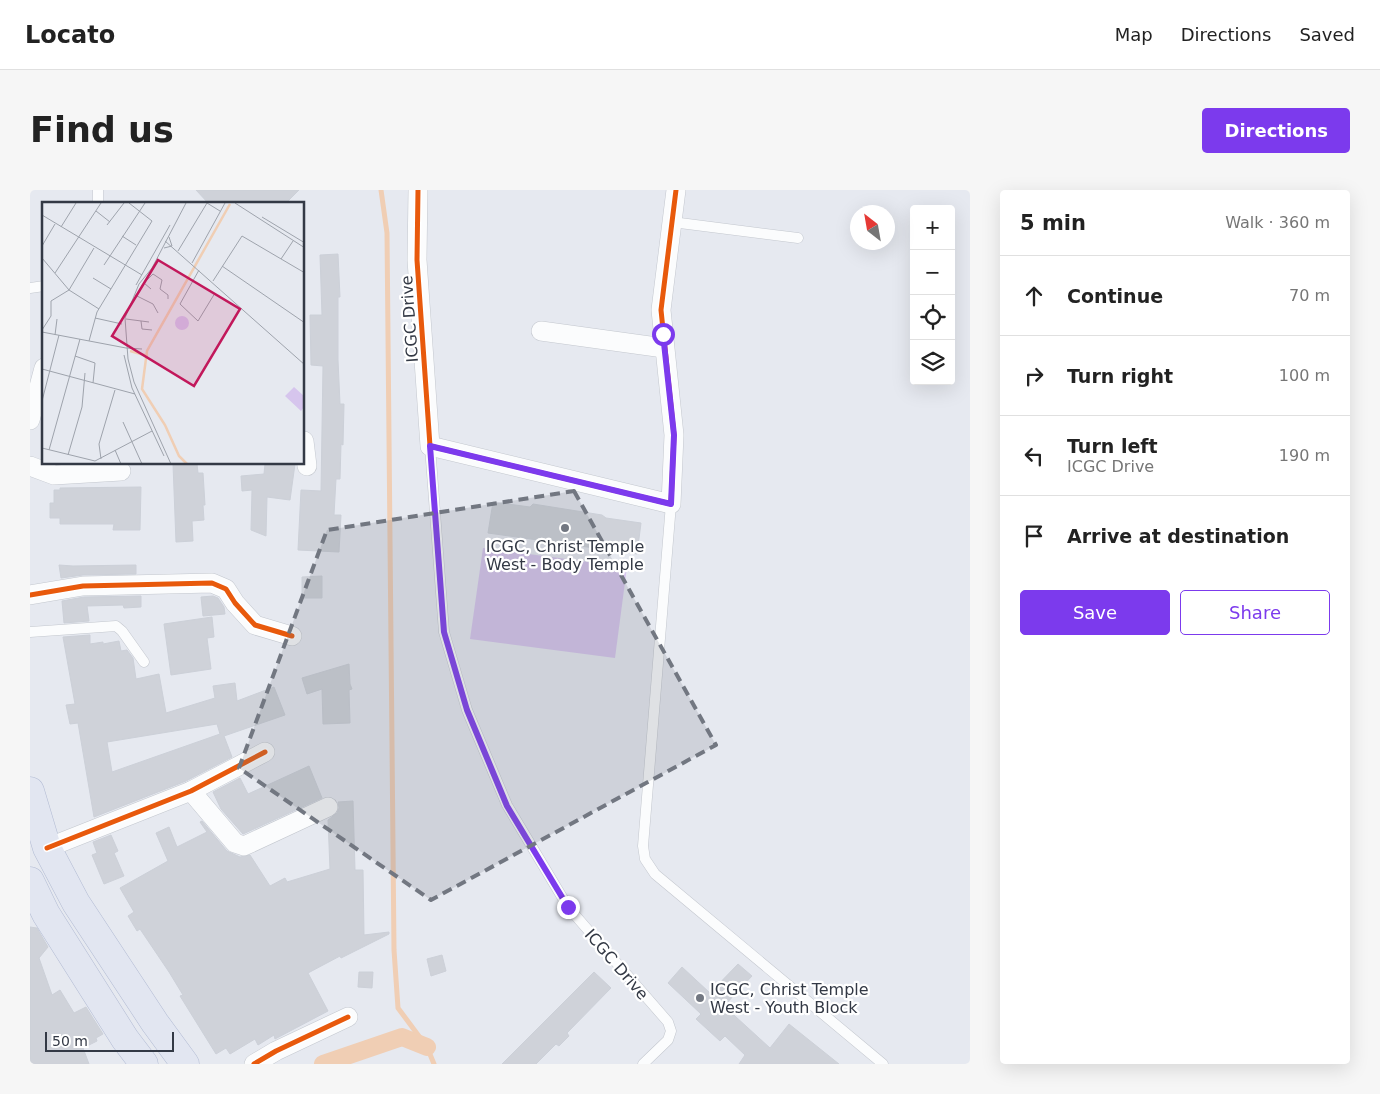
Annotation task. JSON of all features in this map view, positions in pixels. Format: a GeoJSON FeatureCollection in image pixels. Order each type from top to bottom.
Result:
{"type":"FeatureCollection","features":[{"type":"Feature","properties":{"kind":"main road"},"geometry":{"type":"LineString","coordinates":[[30,792],[47,848],[76,903],[185,1064]]}},
{"type":"Feature","properties":{"kind":"main road"},"geometry":{"type":"LineString","coordinates":[[30,881],[38,917],[144,1064]]}},
{"type":"Feature","properties":{"kind":"main road"},"geometry":{"type":"LineString","coordinates":[[125,1039],[134,1064]]}},
{"type":"Feature","properties":{"kind":"street","name":"ICGC Drive"},"geometry":{"type":"LineString","coordinates":[[418,190],[417,260],[430,446]]}},
{"type":"Feature","properties":{"kind":"street"},"geometry":{"type":"LineString","coordinates":[[430,446],[671,504],[674,435],[661,310],[676,190]]}},
{"type":"Feature","properties":{"kind":"street"},"geometry":{"type":"LineString","coordinates":[[541,331],[664,348]]}},
{"type":"Feature","properties":{"kind":"street"},"geometry":{"type":"LineString","coordinates":[[30,420],[42,375]]}},
{"type":"Feature","properties":{"kind":"street"},"geometry":{"type":"LineString","coordinates":[[305,449],[307,466]]}},
{"type":"Feature","properties":{"kind":"street"},"geometry":{"type":"LineString","coordinates":[[30,466],[54,475],[121,471]]}},
{"type":"Feature","properties":{"kind":"street"},"geometry":{"type":"LineString","coordinates":[[30,596],[84,586],[212,582],[226,589],[235,603],[255,624],[292,636]]}},
{"type":"Feature","properties":{"kind":"street"},"geometry":{"type":"LineString","coordinates":[[47,848],[191,791],[265,752]]}},
{"type":"Feature","properties":{"kind":"street"},"geometry":{"type":"LineString","coordinates":[[191,791],[234,843],[244,846],[328,807]]}},
{"type":"Feature","properties":{"kind":"street"},"geometry":{"type":"LineString","coordinates":[[254,1064],[276,1051],[348,1017]]}},
{"type":"Feature","properties":{"kind":"lane"},"geometry":{"type":"LineString","coordinates":[[672,222],[798,238]]}},
{"type":"Feature","properties":{"kind":"lane","name":"ICGC Drive"},"geometry":{"type":"LineString","coordinates":[[430,446],[444,632],[467,710],[507,806],[568,907],[668,1022],[671,1032],[668,1040],[643,1064]]}},
{"type":"Feature","properties":{"kind":"lane"},"geometry":{"type":"LineString","coordinates":[[671,504],[643,846],[646,859],[655,874],[883,1064]]}},
{"type":"Feature","properties":{"kind":"lane"},"geometry":{"type":"LineString","coordinates":[[30,632],[116,626],[122,631],[144,662]]}},
{"type":"Feature","properties":{"kind":"highlighted area"},"geometry":{"type":"Polygon","coordinates":[[[574,491],[716,745],[431,900],[239,768],[327,530],[574,491]]]}},
{"type":"Feature","properties":{"kind":"shaded area"},"geometry":{"type":"Polygon","coordinates":[[[483,548],[627,567],[615,658],[470,639],[483,548]]]}},
{"type":"Feature","properties":{"kind":"building"},"geometry":{"type":"Polygon","coordinates":[[[196,190],[299,190],[287,202],[207,202],[196,190]]]}},
{"type":"Feature","properties":{"kind":"building"},"geometry":{"type":"Polygon","coordinates":[[[338,254],[340,297],[338,297],[338,360],[340,404],[344,404],[340,479],[336,479],[334,515],[341,515],[339,552],[298,550],[301,490],[321,491],[323,366],[311,365],[310,315],[322,315],[320,255],[338,254]]]}},
{"type":"Feature","properties":{"kind":"building"},"geometry":{"type":"Polygon","coordinates":[[[173,465],[197,465],[198,473],[203,473],[204,520],[192,521],[193,541],[176,542],[173,465]]]}},
{"type":"Feature","properties":{"kind":"building"},"geometry":{"type":"Polygon","coordinates":[[[265,465],[295,465],[290,500],[267,497],[266,536],[251,530],[252,490],[242,491],[241,476],[264,474],[265,465]]]}},
{"type":"Feature","properties":{"kind":"building"},"geometry":{"type":"Polygon","coordinates":[[[141,487],[140,530],[113,530],[114,524],[60,524],[60,518],[50,518],[50,503],[54,503],[54,490],[60,490],[60,488],[141,487]]]}},
{"type":"Feature","properties":{"kind":"building","name":"ICGC, Christ Temple West - Body Temple"},"geometry":{"type":"Polygon","coordinates":[[[493,502],[530,507],[533,504],[641,523],[637,554],[488,533],[493,502]]]}},
{"type":"Feature","properties":{"kind":"building"},"geometry":{"type":"Polygon","coordinates":[[[59,565],[136,565],[136,574],[83,575],[61,578],[59,565]]]}},
{"type":"Feature","properties":{"kind":"building"},"geometry":{"type":"Polygon","coordinates":[[[322,576],[322,598],[302,598],[302,577],[322,576]]]}},
{"type":"Feature","properties":{"kind":"building"},"geometry":{"type":"Polygon","coordinates":[[[141,596],[141,607],[124,608],[123,605],[87,606],[89,621],[64,623],[62,601],[84,597],[141,596]]]}},
{"type":"Feature","properties":{"kind":"building"},"geometry":{"type":"Polygon","coordinates":[[[213,596],[218,598],[224,607],[225,614],[203,616],[201,597],[213,596]]]}},
{"type":"Feature","properties":{"kind":"building"},"geometry":{"type":"Polygon","coordinates":[[[212,617],[214,637],[207,638],[211,669],[171,675],[164,624],[212,617]]]}},
{"type":"Feature","properties":{"kind":"building"},"geometry":{"type":"Polygon","coordinates":[[[90,635],[90,644],[119,641],[121,651],[127,650],[133,658],[136,679],[159,674],[166,713],[215,698],[213,686],[235,683],[237,701],[274,687],[285,715],[224,736],[232,757],[186,781],[94,817],[78,723],[70,724],[66,705],[75,704],[63,637],[90,635]],[[217,724],[107,742],[112,772],[220,734],[217,724]]]}},
{"type":"Feature","properties":{"kind":"building"},"geometry":{"type":"Polygon","coordinates":[[[349,664],[352,689],[349,690],[350,723],[323,724],[322,689],[307,694],[302,678],[349,664]]]}},
{"type":"Feature","properties":{"kind":"building"},"geometry":{"type":"Polygon","coordinates":[[[309,766],[322,798],[243,834],[221,809],[213,792],[240,778],[248,794],[309,766]]]}},
{"type":"Feature","properties":{"kind":"building"},"geometry":{"type":"Polygon","coordinates":[[[353,801],[355,870],[363,870],[364,935],[389,932],[389,934],[308,973],[328,1011],[275,1039],[274,1035],[258,1045],[255,1039],[230,1054],[226,1048],[216,1054],[180,996],[183,995],[169,972],[140,929],[137,931],[128,916],[134,912],[120,888],[168,861],[156,833],[169,827],[177,847],[207,832],[200,822],[202,821],[227,851],[240,857],[250,855],[270,886],[285,878],[287,882],[330,869],[328,820],[337,813],[339,808],[338,802],[353,801]]]}},
{"type":"Feature","properties":{"kind":"building"},"geometry":{"type":"Polygon","coordinates":[[[111,835],[118,851],[114,853],[124,876],[104,884],[92,855],[97,853],[93,842],[111,835]]]}},
{"type":"Feature","properties":{"kind":"building"},"geometry":{"type":"Polygon","coordinates":[[[30,927],[37,928],[48,947],[39,958],[52,995],[60,990],[74,1013],[86,1007],[103,1034],[96,1038],[97,1041],[83,1048],[89,1064],[30,1064],[30,927]]]}},
{"type":"Feature","properties":{"kind":"building"},"geometry":{"type":"Polygon","coordinates":[[[442,955],[446,971],[431,976],[427,959],[442,955]]]}},
{"type":"Feature","properties":{"kind":"building"},"geometry":{"type":"Polygon","coordinates":[[[738,964],[752,976],[724,1006],[770,1048],[789,1024],[839,1064],[739,1064],[745,1055],[725,1036],[720,1041],[696,1019],[701,1014],[668,983],[682,967],[710,993],[738,964]]]}},
{"type":"Feature","properties":{"kind":"building"},"geometry":{"type":"Polygon","coordinates":[[[359,972],[373,972],[372,988],[358,987],[359,972]]]}},
{"type":"Feature","properties":{"kind":"building"},"geometry":{"type":"Polygon","coordinates":[[[594,972],[611,988],[567,1033],[569,1036],[559,1046],[556,1044],[536,1064],[502,1064],[594,972]]]}},
{"type":"Feature","properties":{"kind":"waterway"},"geometry":{"type":"LineString","coordinates":[[381,190],[387,233],[394,950],[398,1008],[427,1047],[434,1064]]}},
{"type":"Feature","properties":{"kind":"waterway"},"geometry":{"type":"LineString","coordinates":[[323,1064],[402,1037],[427,1047]]}},
{"type":"Feature","properties":{"kind":"cycle path"},"geometry":{"type":"LineString","coordinates":[[418,190],[417,260],[430,446],[671,504],[674,435],[661,310],[676,190]]}},
{"type":"Feature","properties":{"kind":"cycle path"},"geometry":{"type":"LineString","coordinates":[[30,595],[83,586],[212,583],[226,589],[235,603],[255,625],[292,636]]}},
{"type":"Feature","properties":{"kind":"cycle path"},"geometry":{"type":"LineString","coordinates":[[47,848],[191,791],[265,752]]}},
{"type":"Feature","properties":{"kind":"cycle path"},"geometry":{"type":"LineString","coordinates":[[254,1064],[276,1051],[348,1017]]}},
{"type":"Feature","properties":{"kind":"place","name":"ICGC, Christ Temple West - Body Temple"},"geometry":{"type":"Point","coordinates":[565,528]}},
{"type":"Feature","properties":{"kind":"place","name":"ICGC, Christ Temple West - Youth Block"},"geometry":{"type":"Point","coordinates":[700,998]}},
{"type":"Feature","properties":{"kind":"route"},"geometry":{"type":"LineString","coordinates":[[568,907],[507,806],[467,710],[444,632],[430,446],[671,504],[674,435],[663,334]]}}]}
